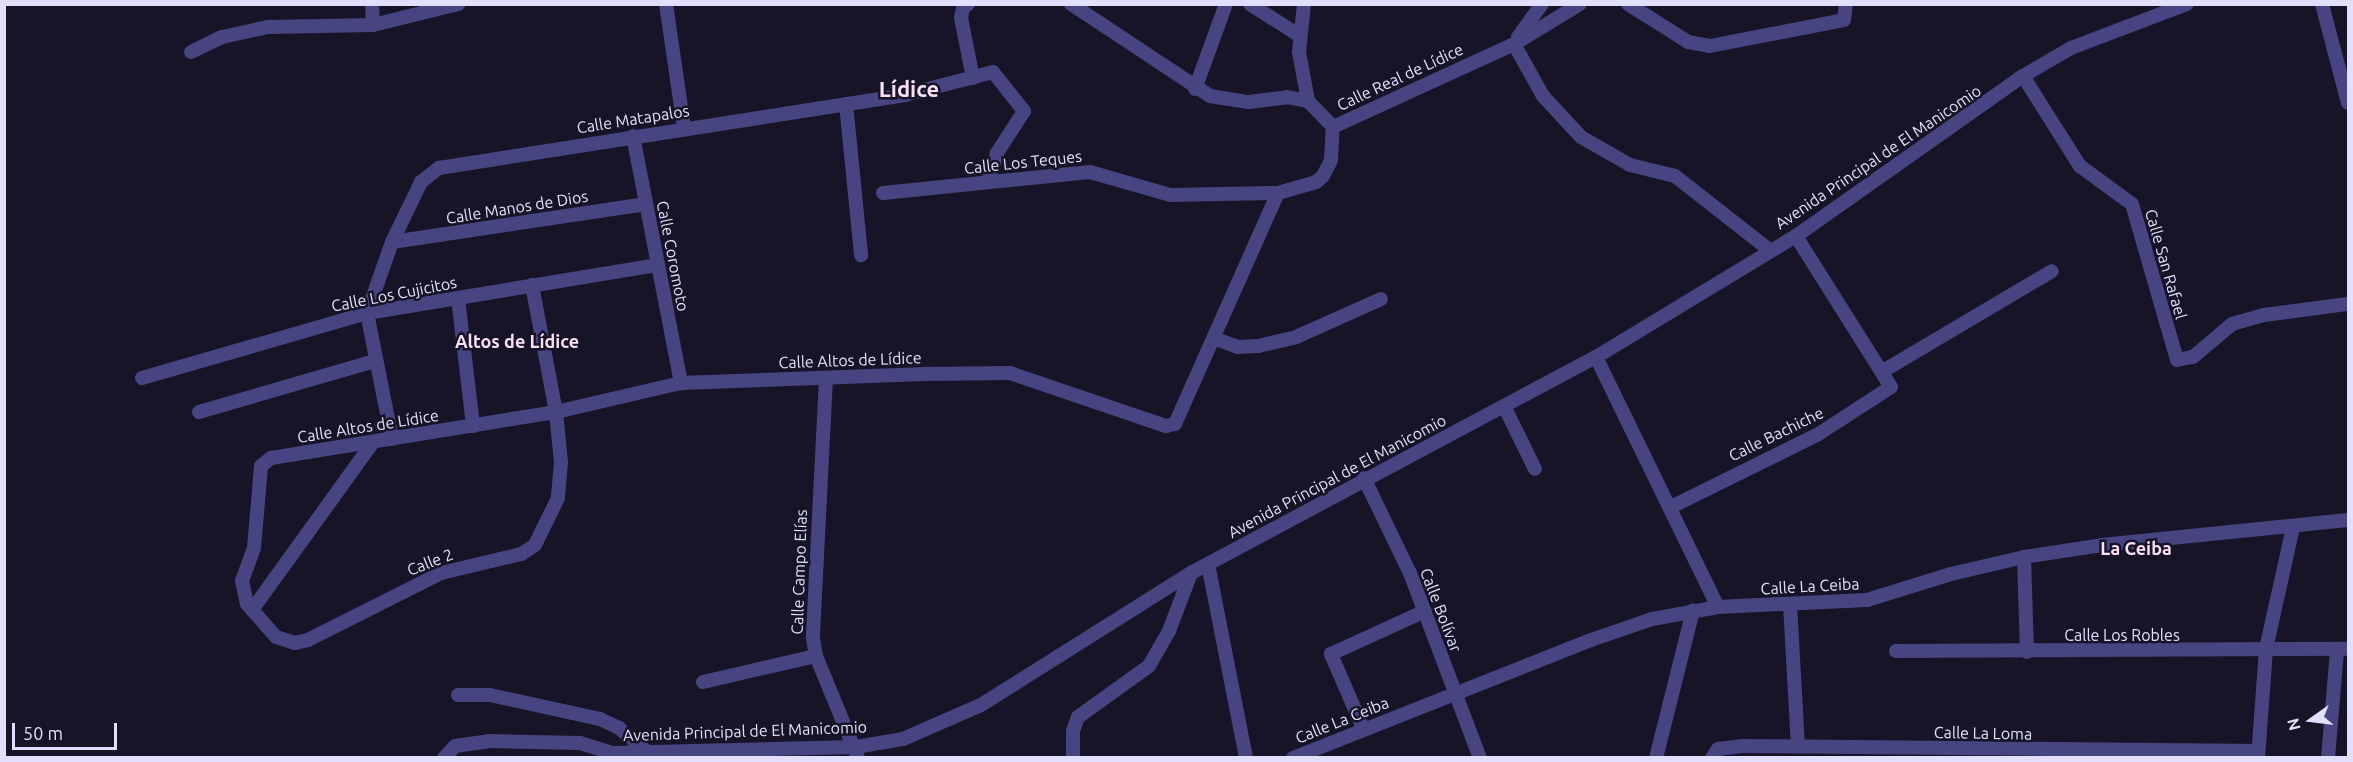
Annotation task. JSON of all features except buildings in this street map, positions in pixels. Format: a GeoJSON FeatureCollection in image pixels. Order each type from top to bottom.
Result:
{"type":"FeatureCollection","features":[{"type":"Feature","properties":{"kind":"street"},"geometry":{"type":"LineString","coordinates":[[372,4],[373,25]]}},
{"type":"Feature","properties":{"kind":"street"},"geometry":{"type":"LineString","coordinates":[[191,52],[222,37],[268,27],[373,25],[458,4]]}},
{"type":"Feature","properties":{"kind":"street"},"geometry":{"type":"LineString","coordinates":[[666,4],[684,127]]}},
{"type":"Feature","properties":{"kind":"street"},"geometry":{"type":"LineString","coordinates":[[969,4],[963,8],[961,18],[973,78]]}},
{"type":"Feature","properties":{"kind":"street"},"geometry":{"type":"LineString","coordinates":[[1071,4],[1195,89],[1210,96],[1249,102],[1287,97],[1308,101],[1300,36],[1304,4]]}},
{"type":"Feature","properties":{"kind":"street"},"geometry":{"type":"LineString","coordinates":[[1195,89],[1226,4]]}},
{"type":"Feature","properties":{"kind":"street"},"geometry":{"type":"LineString","coordinates":[[1250,4],[1300,36]]}},
{"type":"Feature","properties":{"kind":"street"},"geometry":{"type":"LineString","coordinates":[[1542,4],[1514,44],[1543,96],[1581,137],[1630,165],[1675,176],[1767,249]]}},
{"type":"Feature","properties":{"kind":"street","name":"Calle Real de Lídice"},"geometry":{"type":"LineString","coordinates":[[1308,101],[1333,127],[1514,44],[1580,4]]}},
{"type":"Feature","properties":{"kind":"street"},"geometry":{"type":"LineString","coordinates":[[1628,4],[1688,42],[1710,46],[1844,20],[1846,4]]}},
{"type":"Feature","properties":{"kind":"street","name":"Avenida Principal de El Manicomio"},"geometry":{"type":"LineString","coordinates":[[444,758],[455,746],[489,741],[580,743],[613,755],[646,751],[857,752],[903,739],[981,705],[1191,573],[1364,478],[1596,357],[1767,249],[1796,236],[2023,76],[2071,48],[2187,4]]}},
{"type":"Feature","properties":{"kind":"street"},"geometry":{"type":"LineString","coordinates":[[2322,4],[2349,103]]}},
{"type":"Feature","properties":{"kind":"street","name":"Calle Matapalos"},"geometry":{"type":"LineString","coordinates":[[392,440],[367,313],[392,242],[421,182],[439,168],[684,127],[846,104],[995,72],[1024,109],[997,153],[988,182]]}},
{"type":"Feature","properties":{"kind":"street","name":"Calle San Rafael"},"geometry":{"type":"LineString","coordinates":[[2023,76],[2080,166],[2132,204],[2177,360],[2193,357],[2232,324],[2265,315],[2349,304]]}},
{"type":"Feature","properties":{"kind":"street"},"geometry":{"type":"LineString","coordinates":[[846,104],[861,255]]}},
{"type":"Feature","properties":{"kind":"street","name":"Calle Los Teques"},"geometry":{"type":"LineString","coordinates":[[883,194],[1090,172],[1170,195],[1278,193],[1316,182],[1323,176],[1331,160],[1333,127]]}},
{"type":"Feature","properties":{"kind":"street","name":"Calle Coromoto"},"geometry":{"type":"LineString","coordinates":[[633,136],[681,383]]}},
{"type":"Feature","properties":{"kind":"street","name":"Calle Altos de Lídice"},"geometry":{"type":"LineString","coordinates":[[271,458],[556,412],[681,383],[1010,373],[1168,426],[1177,422],[1216,339],[1278,193]]}},
{"type":"Feature","properties":{"kind":"street","name":"Calle Manos de Dios"},"geometry":{"type":"LineString","coordinates":[[392,242],[646,204]]}},
{"type":"Feature","properties":{"kind":"street"},"geometry":{"type":"LineString","coordinates":[[1796,236],[1882,371],[2052,271]]}},
{"type":"Feature","properties":{"kind":"street","name":"Calle Los Cujicitos"},"geometry":{"type":"LineString","coordinates":[[142,378],[367,313],[658,265]]}},
{"type":"Feature","properties":{"kind":"street","name":"Calle 2"},"geometry":{"type":"LineString","coordinates":[[271,458],[261,466],[254,548],[242,581],[243,593],[252,610],[276,637],[295,643],[441,573],[528,550],[542,534],[558,498],[561,462],[556,412],[532,285]]}},
{"type":"Feature","properties":{"kind":"street"},"geometry":{"type":"LineString","coordinates":[[458,298],[473,426]]}},
{"type":"Feature","properties":{"kind":"street"},"geometry":{"type":"LineString","coordinates":[[1216,339],[1238,347],[1258,346],[1296,337],[1381,299]]}},
{"type":"Feature","properties":{"kind":"street"},"geometry":{"type":"LineString","coordinates":[[1596,357],[1718,607]]}},
{"type":"Feature","properties":{"kind":"street"},"geometry":{"type":"LineString","coordinates":[[199,412],[375,361]]}},
{"type":"Feature","properties":{"kind":"street","name":"Calle Bachiche"},"geometry":{"type":"LineString","coordinates":[[1671,507],[1817,435],[1891,386],[1882,371]]}},
{"type":"Feature","properties":{"kind":"street","name":"Calle Campo Elías"},"geometry":{"type":"LineString","coordinates":[[826,378],[815,541],[813,638],[816,656],[857,752]]}},
{"type":"Feature","properties":{"kind":"street"},"geometry":{"type":"LineString","coordinates":[[1504,406],[1535,469]]}},
{"type":"Feature","properties":{"kind":"street"},"geometry":{"type":"LineString","coordinates":[[252,610],[373,442]]}},
{"type":"Feature","properties":{"kind":"street","name":"Calle Bolívar"},"geometry":{"type":"LineString","coordinates":[[1364,478],[1425,611],[1480,758]]}},
{"type":"Feature","properties":{"kind":"street","name":"Calle La Ceiba"},"geometry":{"type":"LineString","coordinates":[[1293,758],[1363,728],[1455,696],[1591,640],[1693,611],[1718,607],[1867,600],[2024,557],[2102,545],[2349,520]]}},
{"type":"Feature","properties":{"kind":"street"},"geometry":{"type":"LineString","coordinates":[[2258,754],[2266,649],[2293,527]]}},
{"type":"Feature","properties":{"kind":"street"},"geometry":{"type":"LineString","coordinates":[[2024,557],[2027,652]]}},
{"type":"Feature","properties":{"kind":"street"},"geometry":{"type":"LineString","coordinates":[[1208,564],[1246,758]]}},
{"type":"Feature","properties":{"kind":"street"},"geometry":{"type":"LineString","coordinates":[[1073,758],[1073,731],[1078,717],[1149,666],[1169,631],[1191,573]]}},
{"type":"Feature","properties":{"kind":"street"},"geometry":{"type":"LineString","coordinates":[[1790,604],[1798,746]]}},
{"type":"Feature","properties":{"kind":"street"},"geometry":{"type":"LineString","coordinates":[[1363,728],[1331,654],[1425,611]]}},
{"type":"Feature","properties":{"kind":"street"},"geometry":{"type":"LineString","coordinates":[[1656,758],[1693,611]]}},
{"type":"Feature","properties":{"kind":"street"},"geometry":{"type":"LineString","coordinates":[[2328,758],[2343,650]]}},
{"type":"Feature","properties":{"kind":"street","name":"Calle Los Robles"},"geometry":{"type":"LineString","coordinates":[[1896,651],[2343,650]]}},
{"type":"Feature","properties":{"kind":"street"},"geometry":{"type":"LineString","coordinates":[[703,682],[816,656]]}},
{"type":"Feature","properties":{"kind":"street"},"geometry":{"type":"LineString","coordinates":[[458,695],[490,695],[600,719],[620,728],[646,751]]}},
{"type":"Feature","properties":{"kind":"street","name":"Calle La Loma"},"geometry":{"type":"LineString","coordinates":[[1712,758],[1727,746],[2112,755],[2258,754]]}},
{"type":"Feature","properties":{"kind":"district","name":"Lídice"},"geometry":{"type":"Point","coordinates":[909,89]}},
{"type":"Feature","properties":{"kind":"district","name":"Altos de Lídice"},"geometry":{"type":"Point","coordinates":[517,341]}},
{"type":"Feature","properties":{"kind":"district","name":"La Ceiba"},"geometry":{"type":"Point","coordinates":[2136,548]}}]}
